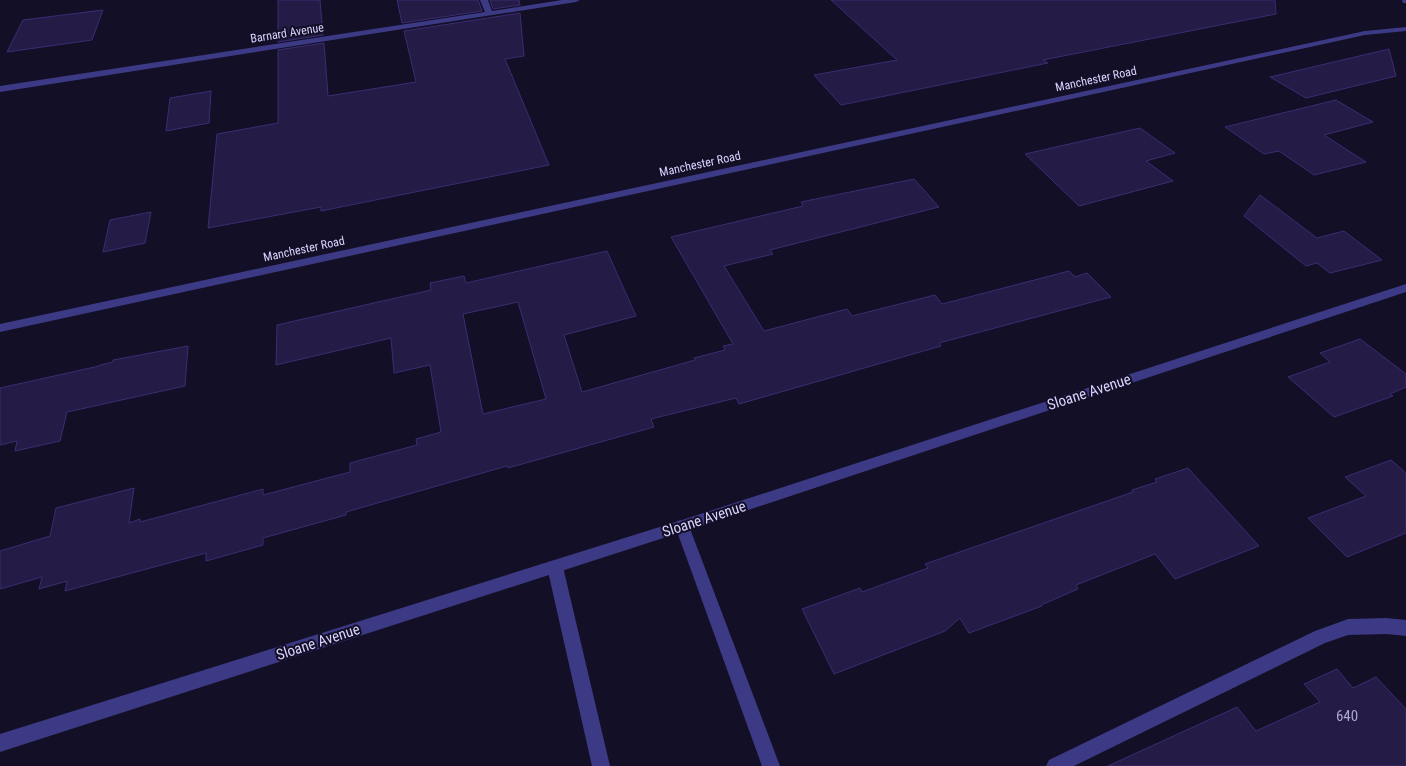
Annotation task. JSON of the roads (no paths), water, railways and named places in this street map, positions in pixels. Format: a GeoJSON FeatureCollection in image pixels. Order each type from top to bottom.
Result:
{"type":"FeatureCollection","features":[{"type":"Feature","properties":{"kind":"street"},"geometry":{"type":"LineString","coordinates":[[484,0],[488,14]]}},
{"type":"Feature","properties":{"kind":"street","name":"Barnard Avenue"},"geometry":{"type":"LineString","coordinates":[[0,89],[576,0]]}},
{"type":"Feature","properties":{"kind":"street","name":"Manchester Road"},"geometry":{"type":"LineString","coordinates":[[0,328],[1365,33],[1406,29]]}},
{"type":"Feature","properties":{"kind":"street","name":"Sloane Avenue"},"geometry":{"type":"LineString","coordinates":[[0,744],[682,526],[1406,288]]}},
{"type":"Feature","properties":{"kind":"street"},"geometry":{"type":"LineString","coordinates":[[682,526],[771,766]]}},
{"type":"Feature","properties":{"kind":"street"},"geometry":{"type":"LineString","coordinates":[[555,567],[601,766]]}},
{"type":"Feature","properties":{"kind":"street"},"geometry":{"type":"LineString","coordinates":[[1055,766],[1321,637],[1348,627],[1386,626],[1406,628]]}}]}
